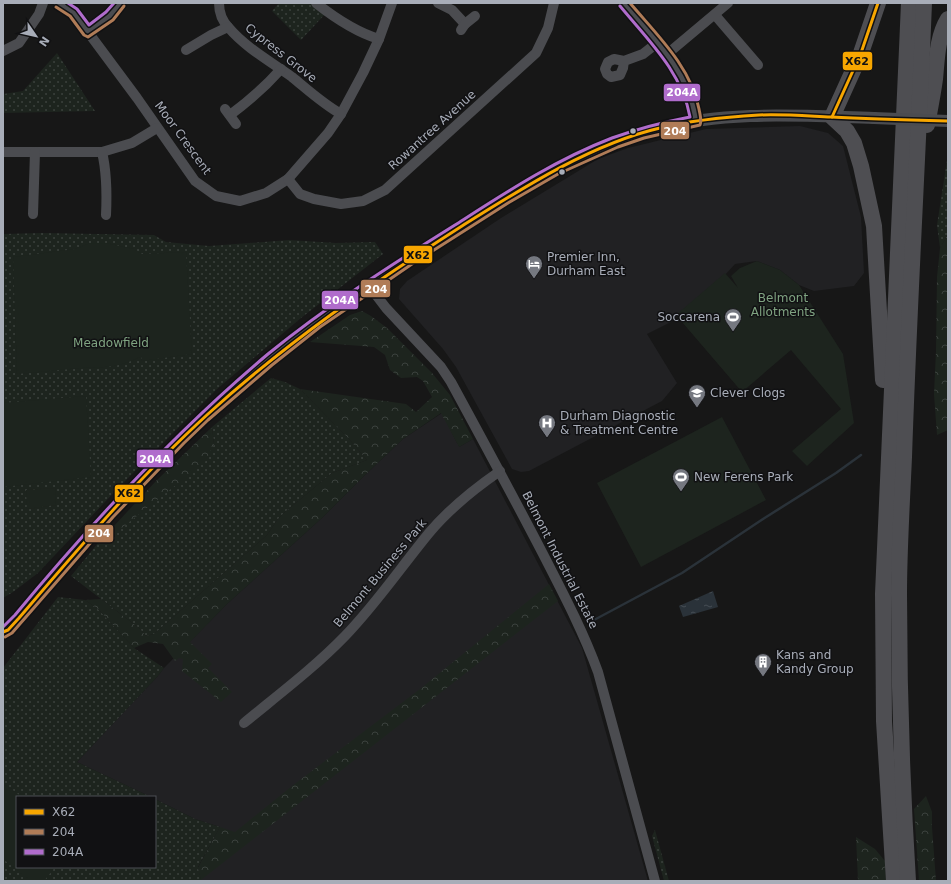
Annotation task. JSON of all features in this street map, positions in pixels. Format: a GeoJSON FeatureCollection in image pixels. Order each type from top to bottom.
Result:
{"type":"FeatureCollection","features":[{"type":"Feature","properties":{"kind":"highway"},"geometry":{"type":"LineString","coordinates":[[878,3],[861,53],[832,117],[847,132],[854,143],[861,166],[874,226],[884,391],[886,497]]}},
{"type":"Feature","properties":{"kind":"highway"},"geometry":{"type":"LineString","coordinates":[[894,881],[884,721],[883,594],[886,497],[909,3]]}},
{"type":"Feature","properties":{"kind":"highway"},"geometry":{"type":"LineString","coordinates":[[908,881],[900,726],[899,592],[907,372],[924,3]]}},
{"type":"Feature","properties":{"kind":"highway"},"geometry":{"type":"LineString","coordinates":[[917,170],[932,102],[939,41],[948,19]]}},
{"type":"Feature","properties":{"kind":"street"},"geometry":{"type":"LineString","coordinates":[[3,51],[19,43],[39,14],[43,3]]}},
{"type":"Feature","properties":{"kind":"street","name":"Moor Crescent"},"geometry":{"type":"LineString","coordinates":[[59,3],[73,12],[137,98],[195,181],[216,196],[240,201],[266,193],[288,179],[328,133],[341,114],[363,73],[379,39],[392,3]]}},
{"type":"Feature","properties":{"kind":"street"},"geometry":{"type":"LineString","coordinates":[[88,32],[110,16],[120,3]]}},
{"type":"Feature","properties":{"kind":"street","name":"Cypress Grove"},"geometry":{"type":"LineString","coordinates":[[219,3],[219,12],[228,27],[239,38],[281,69],[315,97],[341,114]]}},
{"type":"Feature","properties":{"kind":"street"},"geometry":{"type":"LineString","coordinates":[[316,3],[351,28],[379,39]]}},
{"type":"Feature","properties":{"kind":"street"},"geometry":{"type":"LineString","coordinates":[[438,3],[452,10],[463,27],[474,16]]}},
{"type":"Feature","properties":{"kind":"street","name":"Rowantree Avenue"},"geometry":{"type":"LineString","coordinates":[[288,179],[300,194],[314,200],[341,204],[363,201],[385,190],[536,53],[548,28],[554,3]]}},
{"type":"Feature","properties":{"kind":"street"},"geometry":{"type":"LineString","coordinates":[[624,3],[676,67],[684,81],[693,105],[696,121]]}},
{"type":"Feature","properties":{"kind":"street"},"geometry":{"type":"LineString","coordinates":[[666,55],[728,3]]}},
{"type":"Feature","properties":{"kind":"street"},"geometry":{"type":"LineString","coordinates":[[715,15],[758,65]]}},
{"type":"Feature","properties":{"kind":"street"},"geometry":{"type":"LineString","coordinates":[[186,51],[211,35],[228,27]]}},
{"type":"Feature","properties":{"kind":"street"},"geometry":{"type":"LineString","coordinates":[[624,61],[643,54],[656,43]]}},
{"type":"Feature","properties":{"kind":"street"},"geometry":{"type":"LineString","coordinates":[[236,124],[228,112],[251,100],[281,69]]}},
{"type":"Feature","properties":{"kind":"street"},"geometry":{"type":"LineString","coordinates":[[3,632],[8,630],[19,618],[91,534],[147,473],[207,415],[272,359],[309,330],[409,260],[494,206],[565,165],[590,153],[633,136],[659,128],[696,121],[761,115],[948,121]]}},
{"type":"Feature","properties":{"kind":"street"},"geometry":{"type":"LineString","coordinates":[[3,152],[102,152],[132,143],[157,128]]}},
{"type":"Feature","properties":{"kind":"street"},"geometry":{"type":"LineString","coordinates":[[33,214],[35,152]]}},
{"type":"Feature","properties":{"kind":"street"},"geometry":{"type":"LineString","coordinates":[[102,152],[107,188],[106,215]]}},
{"type":"Feature","properties":{"kind":"street","name":"Belmont Industrial Estate"},"geometry":{"type":"LineString","coordinates":[[370,287],[386,308],[441,367],[451,382],[500,471],[590,648],[598,672],[655,881]]}},
{"type":"Feature","properties":{"kind":"street","name":"Belmont Business Park"},"geometry":{"type":"LineString","coordinates":[[244,723],[298,680],[334,647],[375,603],[430,532],[472,491],[500,471]]}},
{"type":"Feature","properties":{"kind":"shaded area"},"geometry":{"type":"Polygon","coordinates":[[[800,126],[828,133],[843,146],[861,217],[864,273],[854,286],[814,291],[799,285],[780,270],[757,261],[735,264],[725,275],[671,322],[647,334],[677,383],[662,401],[529,471],[521,472],[512,469],[456,367],[443,349],[399,299],[400,289],[407,281],[501,218],[598,159],[628,148],[706,129],[800,126]]]}},
{"type":"Feature","properties":{"kind":"shaded area"},"geometry":{"type":"Polygon","coordinates":[[[442,413],[459,447],[473,439],[582,648],[648,881],[199,881],[201,879],[198,868],[220,827],[195,819],[156,800],[156,796],[149,796],[77,762],[164,668],[227,604],[323,517],[403,439],[442,413]]]}},
{"type":"Feature","properties":{"kind":"green space"},"geometry":{"type":"Polygon","coordinates":[[[279,3],[316,3],[327,12],[301,40],[272,11],[279,3]]]}},
{"type":"Feature","properties":{"kind":"green space"},"geometry":{"type":"Polygon","coordinates":[[[57,53],[95,111],[3,113],[3,94],[23,91],[57,53]]]}},
{"type":"Feature","properties":{"kind":"green space"},"geometry":{"type":"Polygon","coordinates":[[[948,154],[948,234],[940,248],[937,225],[948,154]]]}},
{"type":"Feature","properties":{"kind":"green space","name":"Meadowfield"},"geometry":{"type":"Polygon","coordinates":[[[42,233],[154,235],[166,242],[209,246],[289,240],[336,243],[375,242],[383,254],[301,318],[217,389],[120,486],[38,573],[3,598],[3,234],[42,233]]]}},
{"type":"Feature","properties":{"kind":"green space"},"geometry":{"type":"Polygon","coordinates":[[[948,234],[948,430],[937,435],[934,394],[937,277],[940,248],[948,234]]]}},
{"type":"Feature","properties":{"kind":"green space"},"geometry":{"type":"Polygon","coordinates":[[[106,243],[134,249],[142,254],[186,252],[192,354],[142,361],[141,356],[124,364],[105,367],[17,374],[13,257],[75,249],[88,244],[106,243]]]}},
{"type":"Feature","properties":{"kind":"green space","name":"Belmont Allotments"},"geometry":{"type":"Polygon","coordinates":[[[757,261],[780,270],[799,285],[843,354],[854,423],[807,466],[792,451],[841,409],[791,350],[742,392],[676,315],[725,273],[738,288],[731,276],[740,268],[757,261]]]}},
{"type":"Feature","properties":{"kind":"green space"},"geometry":{"type":"Polygon","coordinates":[[[362,311],[387,328],[432,373],[450,395],[473,439],[459,447],[441,413],[403,439],[323,517],[227,604],[190,642],[212,664],[208,668],[232,692],[221,702],[182,671],[183,659],[179,658],[175,661],[163,644],[148,642],[134,648],[98,609],[85,600],[101,599],[139,628],[146,636],[154,634],[267,535],[285,512],[332,473],[367,460],[349,439],[300,389],[406,404],[416,412],[432,397],[423,381],[417,377],[401,378],[390,370],[385,355],[374,347],[310,342],[350,315],[362,311]]]}},
{"type":"Feature","properties":{"kind":"green space"},"geometry":{"type":"Polygon","coordinates":[[[271,378],[285,382],[300,389],[349,439],[367,460],[332,473],[285,512],[267,535],[154,634],[146,636],[139,628],[71,576],[98,543],[109,538],[214,444],[212,427],[271,378]]]}},
{"type":"Feature","properties":{"kind":"green space"},"geometry":{"type":"Polygon","coordinates":[[[86,396],[91,477],[3,487],[3,403],[86,396]]]}},
{"type":"Feature","properties":{"kind":"green space","name":"New Ferens Park"},"geometry":{"type":"Polygon","coordinates":[[[722,417],[766,500],[641,567],[597,483],[722,417]]]}},
{"type":"Feature","properties":{"kind":"green space"},"geometry":{"type":"Polygon","coordinates":[[[212,427],[214,444],[205,462],[109,538],[98,543],[157,480],[212,427]]]}},
{"type":"Feature","properties":{"kind":"green space"},"geometry":{"type":"Polygon","coordinates":[[[55,488],[56,505],[27,509],[26,490],[55,488]]]}},
{"type":"Feature","properties":{"kind":"green space"},"geometry":{"type":"Polygon","coordinates":[[[549,584],[558,601],[201,880],[198,868],[220,827],[235,832],[292,786],[420,689],[549,584]]]}},
{"type":"Feature","properties":{"kind":"green space"},"geometry":{"type":"Polygon","coordinates":[[[58,597],[85,600],[98,609],[134,648],[164,668],[77,762],[149,796],[16,796],[16,868],[156,868],[156,800],[195,819],[220,827],[198,867],[201,880],[3,881],[3,668],[58,597]]]}},
{"type":"Feature","properties":{"kind":"green space"},"geometry":{"type":"Polygon","coordinates":[[[3,783],[21,796],[16,796],[16,868],[54,868],[44,881],[31,881],[3,859],[3,783]]]}},
{"type":"Feature","properties":{"kind":"green space"},"geometry":{"type":"Polygon","coordinates":[[[926,796],[932,812],[936,881],[919,881],[914,809],[926,796]]]}},
{"type":"Feature","properties":{"kind":"green space"},"geometry":{"type":"Polygon","coordinates":[[[655,830],[669,881],[664,881],[652,836],[655,830]]]}},
{"type":"Feature","properties":{"kind":"green space"},"geometry":{"type":"Polygon","coordinates":[[[856,837],[875,849],[885,861],[886,881],[858,881],[856,837]]]}},
{"type":"Feature","properties":{"kind":"water"},"geometry":{"type":"Polygon","coordinates":[[[713,591],[718,607],[683,617],[679,606],[713,591]]]}},
{"type":"Feature","properties":{"kind":"waterway"},"geometry":{"type":"LineString","coordinates":[[594,620],[682,573],[836,473],[861,455]]}},
{"type":"Feature","properties":{"kind":"transit line","name":"204A"},"geometry":{"type":"LineString","coordinates":[[68,3],[77,9],[89,25],[106,12],[114,3]]}},
{"type":"Feature","properties":{"kind":"transit line","name":"204"},"geometry":{"type":"LineString","coordinates":[[5,637],[12,633],[113,517],[184,443],[208,420],[272,365],[320,327],[412,264],[508,203],[558,174],[618,147],[644,138],[700,125],[701,117],[695,94],[681,65],[672,52],[630,3]]}},
{"type":"Feature","properties":{"kind":"transit line","name":"X62"},"geometry":{"type":"LineString","coordinates":[[832,117],[861,53],[878,3]]}},
{"type":"Feature","properties":{"kind":"transit line","name":"204"},"geometry":{"type":"LineString","coordinates":[[56,7],[70,16],[84,35],[88,37],[113,20],[124,6]]}},
{"type":"Feature","properties":{"kind":"transit line","name":"204A"},"geometry":{"type":"LineString","coordinates":[[3,627],[136,478],[200,414],[290,336],[360,286],[407,255],[512,189],[570,156],[612,138],[651,126],[690,117],[680,85],[672,71],[652,44],[620,6]]}},
{"type":"Feature","properties":{"kind":"transit line","name":"X62"},"geometry":{"type":"LineString","coordinates":[[3,632],[8,630],[110,513],[158,463],[208,414],[238,388],[299,338],[396,269],[485,212],[557,169],[583,156],[634,135],[672,125],[709,119],[777,115],[948,121]]}},
{"type":"Feature","properties":{"kind":"place","name":"Premier Inn, Durham East"},"geometry":{"type":"Point","coordinates":[534,279]}},
{"type":"Feature","properties":{"kind":"place","name":"Soccarena"},"geometry":{"type":"Point","coordinates":[733,332]}},
{"type":"Feature","properties":{"kind":"place","name":"Clever Clogs"},"geometry":{"type":"Point","coordinates":[697,408]}},
{"type":"Feature","properties":{"kind":"place","name":"Durham Diagnostic & Treatment Centre"},"geometry":{"type":"Point","coordinates":[547,438]}},
{"type":"Feature","properties":{"kind":"place","name":"New Ferens Park"},"geometry":{"type":"Point","coordinates":[681,492]}},
{"type":"Feature","properties":{"kind":"place","name":"Kans and Kandy Group"},"geometry":{"type":"Point","coordinates":[763,677]}}]}
